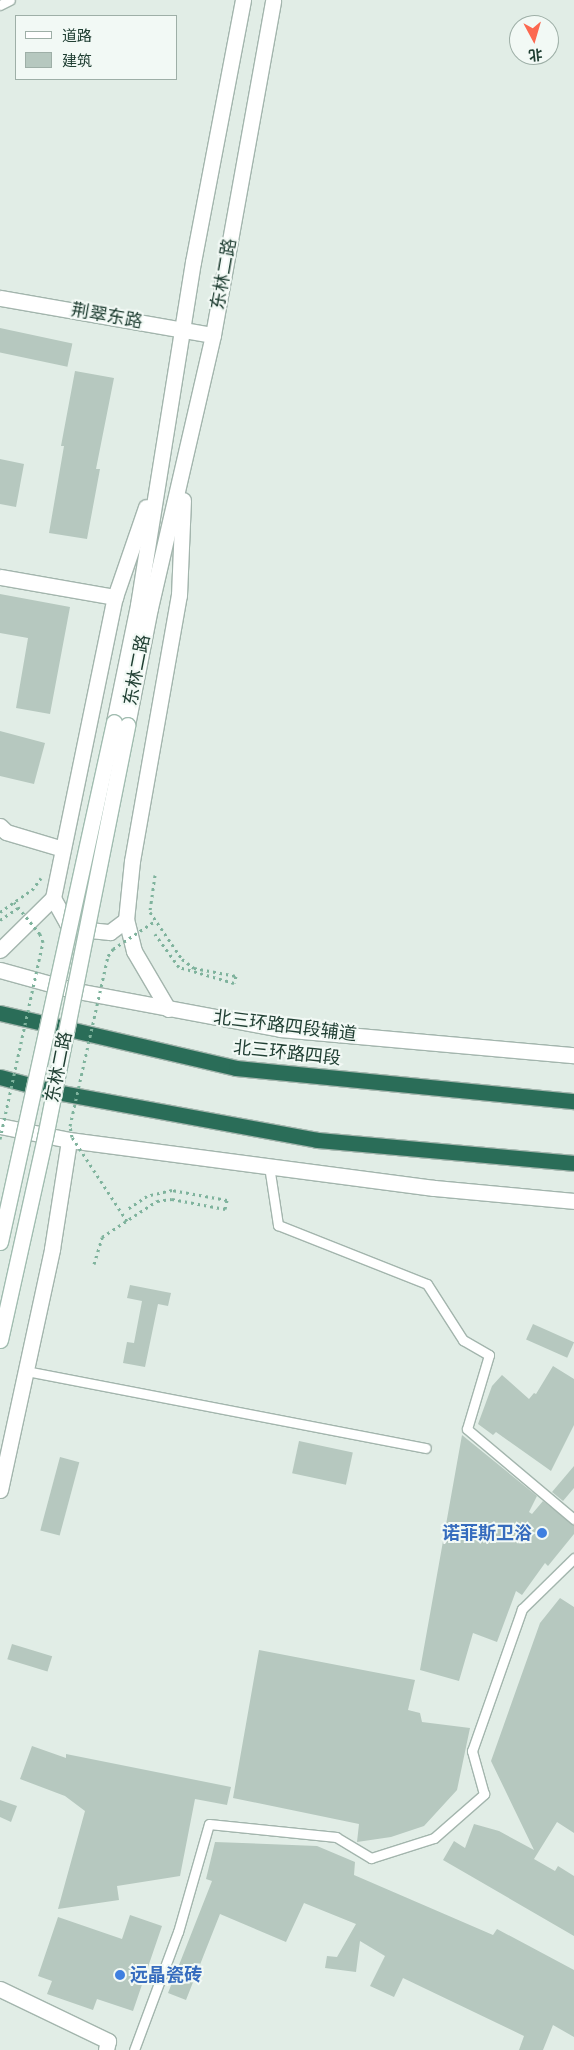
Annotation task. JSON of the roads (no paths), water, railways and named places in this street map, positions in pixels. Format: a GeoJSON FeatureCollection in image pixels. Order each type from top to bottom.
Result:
{"type":"FeatureCollection","features":[{"type":"Feature","properties":{"kind":"highway","name":"北三环路四段"},"geometry":{"type":"LineString","coordinates":[[0,1013],[236,1068],[574,1100]]}},
{"type":"Feature","properties":{"kind":"highway"},"geometry":{"type":"LineString","coordinates":[[0,1077],[56,1092],[316,1140],[574,1163]]}},
{"type":"Feature","properties":{"kind":"main road","name":"东林二路"},"geometry":{"type":"LineString","coordinates":[[0,1340],[45,1137],[120,724],[182,330],[243,0]]}},
{"type":"Feature","properties":{"kind":"main road","name":"东林二路"},"geometry":{"type":"LineString","coordinates":[[0,1242],[120,724],[185,466],[213,335],[273,0]]}},
{"type":"Feature","properties":{"kind":"main road","name":"荆翠东路"},"geometry":{"type":"LineString","coordinates":[[0,298],[213,335]]}},
{"type":"Feature","properties":{"kind":"main road"},"geometry":{"type":"LineString","coordinates":[[168,1009],[134,951],[126,920],[132,861],[179,595],[185,466]]}},
{"type":"Feature","properties":{"kind":"main road"},"geometry":{"type":"LineString","coordinates":[[0,950],[53,898],[115,596],[159,470]]}},
{"type":"Feature","properties":{"kind":"main road"},"geometry":{"type":"LineString","coordinates":[[0,577],[115,596]]}},
{"type":"Feature","properties":{"kind":"main road"},"geometry":{"type":"LineString","coordinates":[[0,826],[6,832],[63,849]]}},
{"type":"Feature","properties":{"kind":"main road"},"geometry":{"type":"LineString","coordinates":[[53,898],[67,923],[80,929],[110,932],[126,920]]}},
{"type":"Feature","properties":{"kind":"main road","name":"北三环路四段辅道"},"geometry":{"type":"LineString","coordinates":[[0,970],[72,990],[280,1030],[574,1055]]}},
{"type":"Feature","properties":{"kind":"main road"},"geometry":{"type":"LineString","coordinates":[[0,1126],[69,1140],[434,1188],[574,1201]]}},
{"type":"Feature","properties":{"kind":"main road"},"geometry":{"type":"LineString","coordinates":[[0,1490],[52,1249],[69,1140]]}},
{"type":"Feature","properties":{"kind":"main road"},"geometry":{"type":"LineString","coordinates":[[0,1990],[108,2041],[106,2050]]}},
{"type":"Feature","properties":{"kind":"lane"},"geometry":{"type":"LineString","coordinates":[[0,5],[10,0]]}},
{"type":"Feature","properties":{"kind":"lane"},"geometry":{"type":"LineString","coordinates":[[269,1166],[278,1224],[426,1284],[463,1340],[489,1356],[467,1429],[574,1519]]}},
{"type":"Feature","properties":{"kind":"lane"},"geometry":{"type":"LineString","coordinates":[[26,1371],[426,1448]]}},
{"type":"Feature","properties":{"kind":"lane"},"geometry":{"type":"LineString","coordinates":[[134,2050],[178,1932],[209,1824],[336,1837],[371,1858],[434,1838],[484,1794],[472,1751],[522,1609],[574,1558]]}},
{"type":"Feature","properties":{"kind":"place","name":"诺菲斯卫浴"},"geometry":{"type":"Point","coordinates":[542,1533]}},
{"type":"Feature","properties":{"kind":"place","name":"远晶瓷砖"},"geometry":{"type":"Point","coordinates":[120,1975]}}]}
